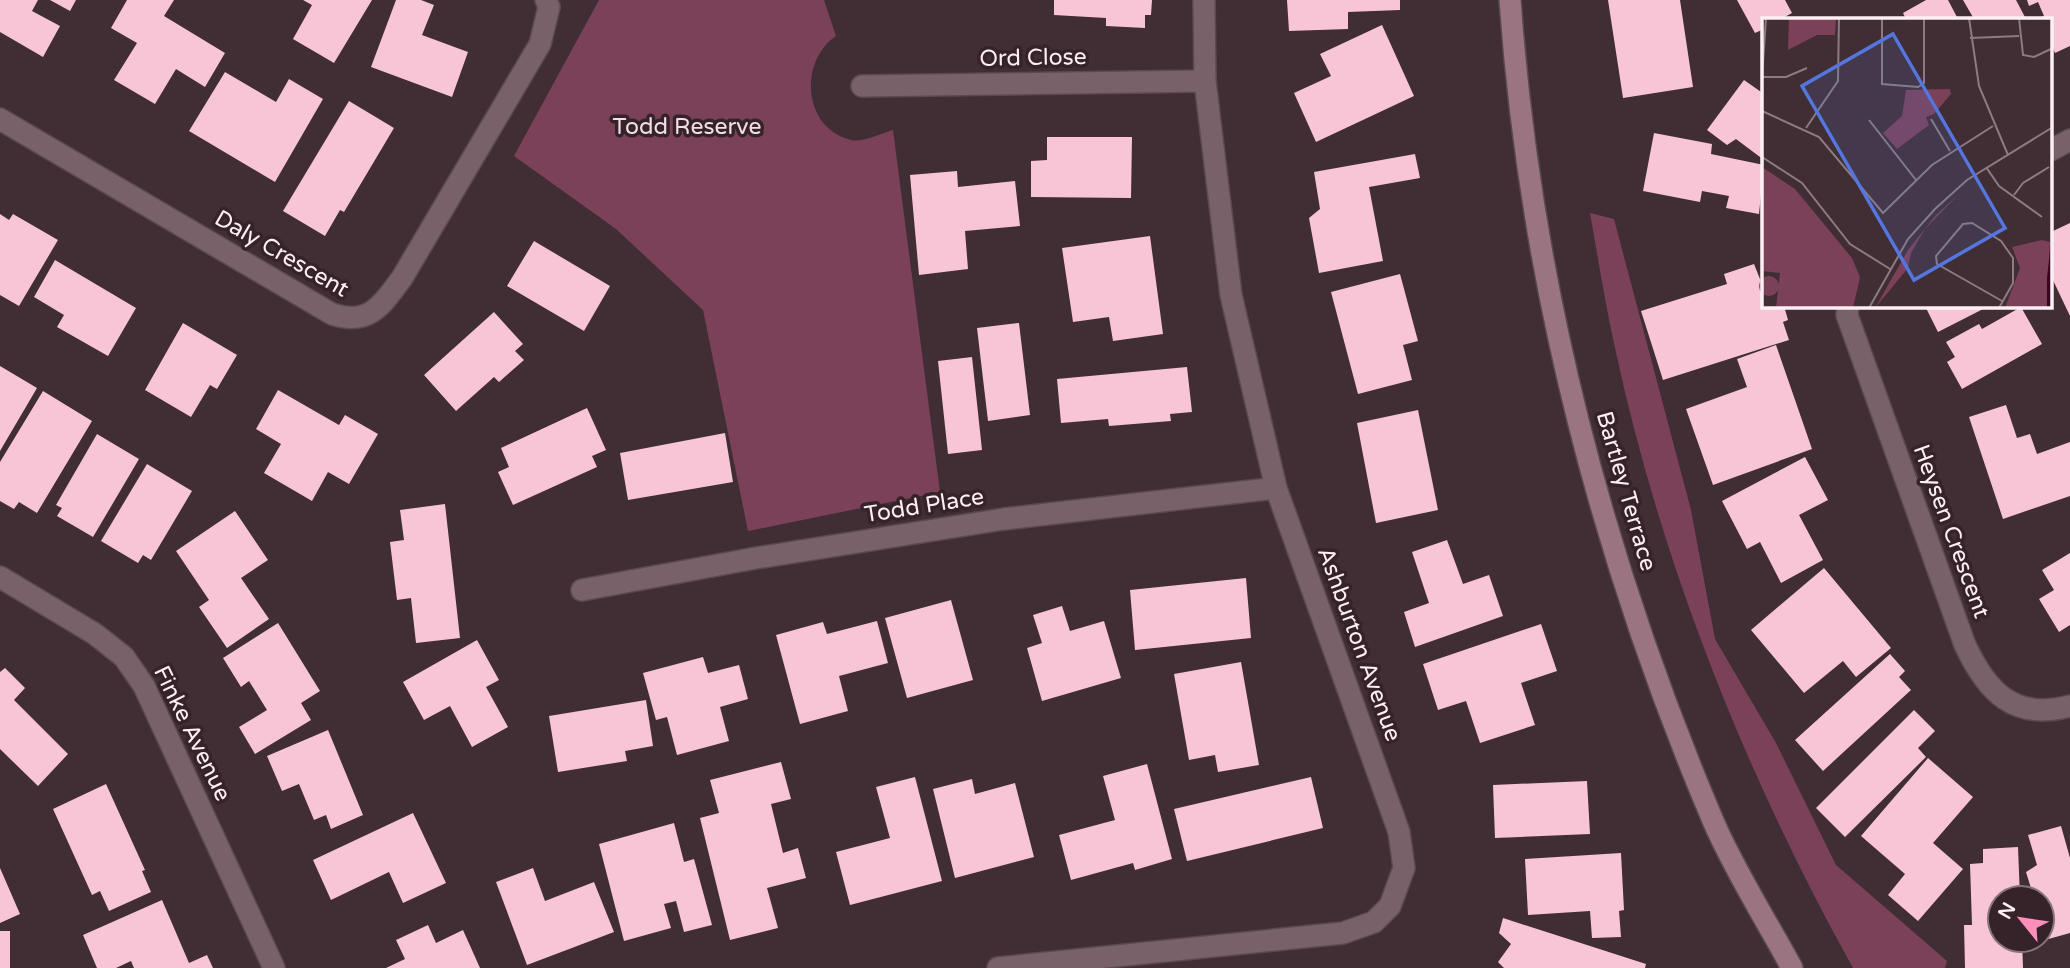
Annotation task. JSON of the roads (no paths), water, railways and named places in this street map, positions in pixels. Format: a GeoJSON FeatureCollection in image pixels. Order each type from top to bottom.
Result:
{"type":"FeatureCollection","features":[{"type":"Feature","properties":{"kind":"street","name":"Daly Crescent"},"geometry":{"type":"LineString","coordinates":[[0,119],[332,314],[349,320],[367,316],[384,303],[402,278],[540,44],[549,7],[546,0]]}},
{"type":"Feature","properties":{"kind":"street","name":"Ashburton Avenue"},"geometry":{"type":"LineString","coordinates":[[998,968],[1343,933],[1374,922],[1390,906],[1404,868],[1399,832],[1276,488],[1231,295],[1205,81],[1204,0]]}},
{"type":"Feature","properties":{"kind":"street","name":"Bartley Terrace"},"geometry":{"type":"LineString","coordinates":[[1510,0],[1515,77],[1545,276],[1617,558],[1646,647],[1715,826],[1792,968]]}},
{"type":"Feature","properties":{"kind":"street","name":"Ord Close"},"geometry":{"type":"LineString","coordinates":[[862,86],[1205,81]]}},
{"type":"Feature","properties":{"kind":"street"},"geometry":{"type":"LineString","coordinates":[[2052,149],[2070,140]]}},
{"type":"Feature","properties":{"kind":"street","name":"Heysen Crescent"},"geometry":{"type":"LineString","coordinates":[[1848,308],[1847,315],[1965,645],[1980,676],[2002,697],[2029,709],[2049,711],[2070,706]]}},
{"type":"Feature","properties":{"kind":"street","name":"Todd Place"},"geometry":{"type":"LineString","coordinates":[[582,590],[756,558],[1004,519],[1276,488]]}},
{"type":"Feature","properties":{"kind":"street","name":"Finke Avenue"},"geometry":{"type":"LineString","coordinates":[[0,577],[95,634],[124,657],[144,686],[274,968]]}},
{"type":"Feature","properties":{"kind":"park label","name":"Todd Reserve"},"geometry":{"type":"Point","coordinates":[687,126]}}]}
